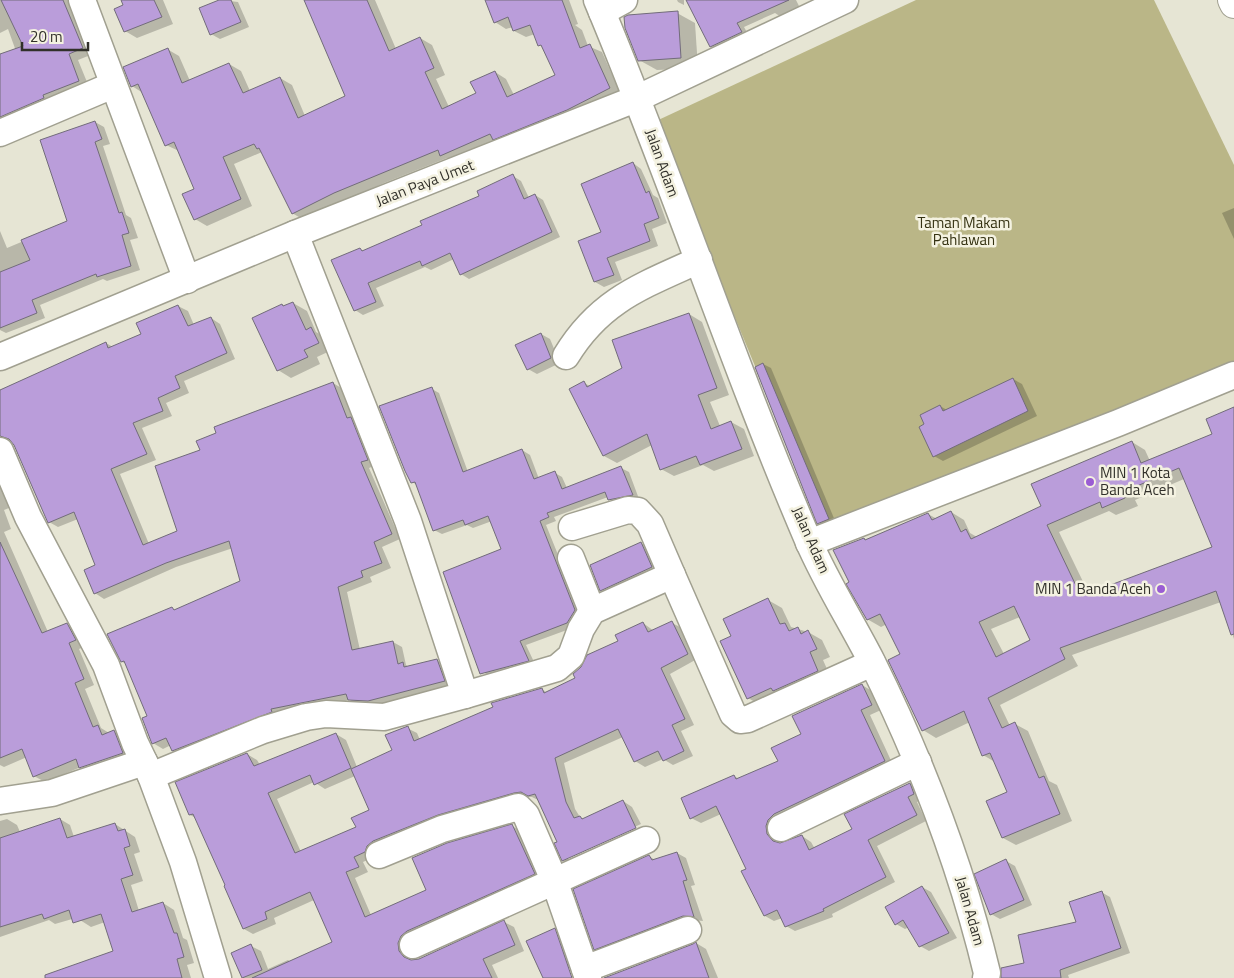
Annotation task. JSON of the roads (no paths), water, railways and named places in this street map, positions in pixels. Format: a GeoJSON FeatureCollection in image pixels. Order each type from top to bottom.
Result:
{"type":"FeatureCollection","features":[{"type":"Feature","properties":{"kind":"street"},"geometry":{"type":"LineString","coordinates":[[82,0],[186,280]]}},
{"type":"Feature","properties":{"kind":"street","name":"Jalan Paya Umet"},"geometry":{"type":"LineString","coordinates":[[0,357],[295,234],[638,98],[845,0]]}},
{"type":"Feature","properties":{"kind":"street"},"geometry":{"type":"LineString","coordinates":[[1232,0],[1234,4]]}},
{"type":"Feature","properties":{"kind":"street","name":"Jalan Adam"},"geometry":{"type":"LineString","coordinates":[[608,4],[638,98],[809,543],[872,663],[918,762],[972,909],[987,973],[986,978]]}},
{"type":"Feature","properties":{"kind":"street"},"geometry":{"type":"LineString","coordinates":[[0,133],[113,85]]}},
{"type":"Feature","properties":{"kind":"street"},"geometry":{"type":"LineString","coordinates":[[295,234],[408,521],[465,695]]}},
{"type":"Feature","properties":{"kind":"street"},"geometry":{"type":"LineString","coordinates":[[566,356],[577,339],[603,310],[631,291],[699,260]]}},
{"type":"Feature","properties":{"kind":"street"},"geometry":{"type":"LineString","coordinates":[[809,543],[1118,423],[1234,375]]}},
{"type":"Feature","properties":{"kind":"street"},"geometry":{"type":"LineString","coordinates":[[0,451],[28,517],[106,665],[183,862],[218,978]]}},
{"type":"Feature","properties":{"kind":"street"},"geometry":{"type":"LineString","coordinates":[[572,527],[628,510],[638,511],[650,524],[733,714],[740,720],[748,719],[872,663]]}},
{"type":"Feature","properties":{"kind":"street"},"geometry":{"type":"LineString","coordinates":[[570,558],[592,610]]}},
{"type":"Feature","properties":{"kind":"street"},"geometry":{"type":"LineString","coordinates":[[0,801],[52,793],[148,769],[306,717],[326,714],[384,717],[546,673],[565,663],[571,656],[581,629],[592,610],[672,575]]}},
{"type":"Feature","properties":{"kind":"street"},"geometry":{"type":"LineString","coordinates":[[781,828],[918,762]]}},
{"type":"Feature","properties":{"kind":"street"},"geometry":{"type":"LineString","coordinates":[[379,855],[442,829],[518,807],[526,815],[554,880],[586,973],[688,930]]}},
{"type":"Feature","properties":{"kind":"street"},"geometry":{"type":"LineString","coordinates":[[412,945],[646,840]]}},
{"type":"Feature","properties":{"kind":"place","name":"MIN 1 Kota Banda Aceh"},"geometry":{"type":"Point","coordinates":[1090,482]}},
{"type":"Feature","properties":{"kind":"place","name":"MIN 1 Banda Aceh"},"geometry":{"type":"Point","coordinates":[1161,589]}},
{"type":"Feature","properties":{"kind":"park label","name":"Taman Makam Pahlawan"},"geometry":{"type":"Point","coordinates":[964,232]}}]}
